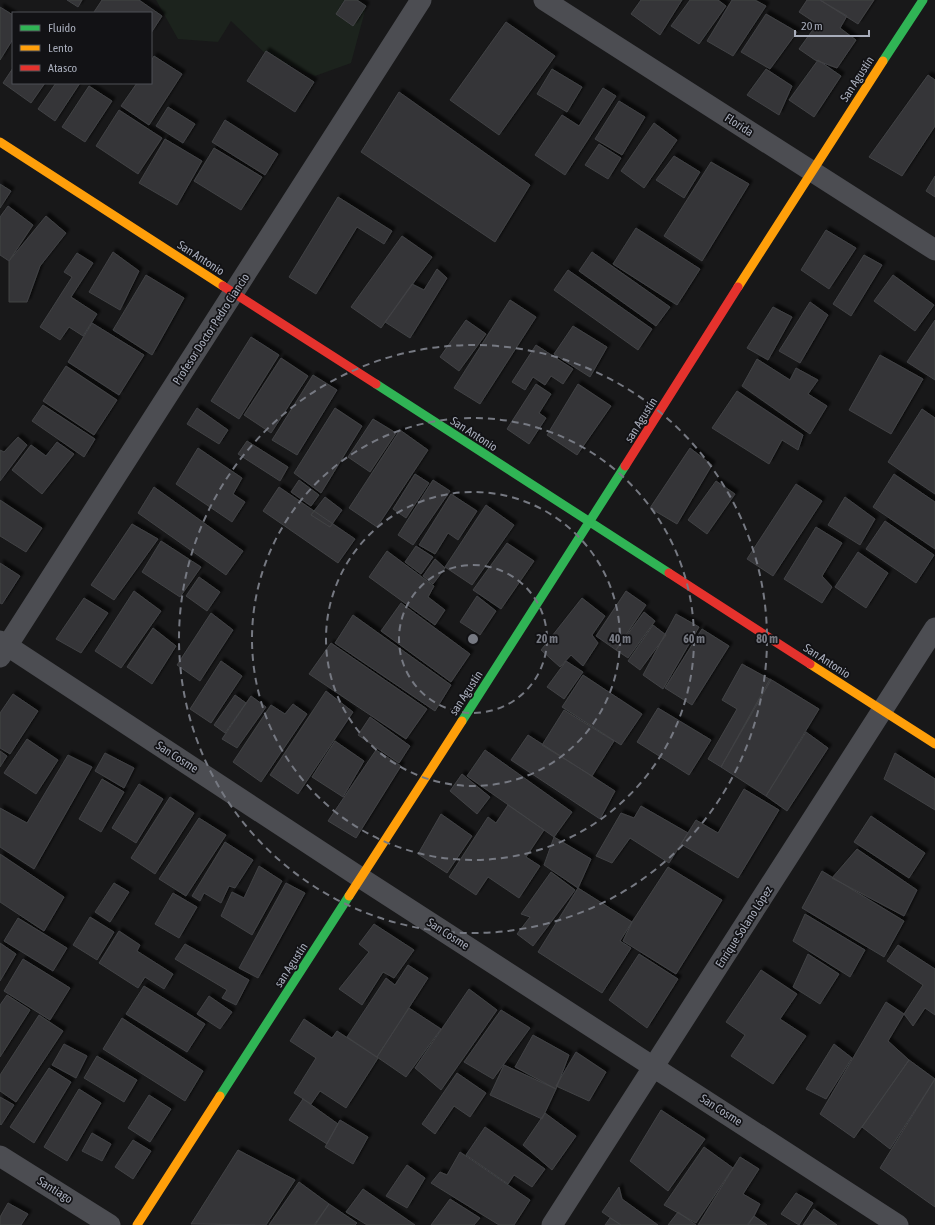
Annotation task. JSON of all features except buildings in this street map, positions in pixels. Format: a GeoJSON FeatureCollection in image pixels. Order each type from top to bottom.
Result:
{"type":"FeatureCollection","features":[{"type":"Feature","properties":{"kind":"street","name":"Profesor Doctor Pedro Ciancio"},"geometry":{"type":"LineString","coordinates":[[2,648],[233,293],[421,0]]}},
{"type":"Feature","properties":{"kind":"street","name":"Florida"},"geometry":{"type":"LineString","coordinates":[[544,0],[935,250]]}},
{"type":"Feature","properties":{"kind":"street","name":"San Agustín"},"geometry":{"type":"LineString","coordinates":[[811,171],[923,0]]}},
{"type":"Feature","properties":{"kind":"street","name":"San Antonio"},"geometry":{"type":"LineString","coordinates":[[0,142],[935,744]]}},
{"type":"Feature","properties":{"kind":"street","name":"san Agustín"},"geometry":{"type":"LineString","coordinates":[[138,1225],[590,523],[811,171]]}},
{"type":"Feature","properties":{"kind":"street","name":"Enrique Solano López"},"geometry":{"type":"LineString","coordinates":[[552,1225],[935,628]]}},
{"type":"Feature","properties":{"kind":"street","name":"San Cosme"},"geometry":{"type":"LineString","coordinates":[[2,648],[898,1225]]}},
{"type":"Feature","properties":{"kind":"street","name":"Santiago"},"geometry":{"type":"LineString","coordinates":[[0,1156],[110,1225]]}},
{"type":"Feature","properties":{"kind":"shaded area"},"geometry":{"type":"Polygon","coordinates":[[[156,0],[359,0],[366,7],[351,63],[315,76],[268,56],[231,21],[218,42],[178,39],[156,0]]]}},
{"type":"Feature","properties":{"kind":"traffic: fast"},"geometry":{"type":"LineString","coordinates":[[883,61],[923,0]]}},
{"type":"Feature","properties":{"kind":"traffic: fast"},"geometry":{"type":"LineString","coordinates":[[376,384],[669,573]]}},
{"type":"Feature","properties":{"kind":"traffic: fast"},"geometry":{"type":"LineString","coordinates":[[462,721],[625,466]]}},
{"type":"Feature","properties":{"kind":"traffic: fast"},"geometry":{"type":"LineString","coordinates":[[220,1096],[349,896]]}},
{"type":"Feature","properties":{"kind":"traffic: slow"},"geometry":{"type":"LineString","coordinates":[[738,287],[883,61]]}},
{"type":"Feature","properties":{"kind":"traffic: slow"},"geometry":{"type":"LineString","coordinates":[[0,142],[223,286]]}},
{"type":"Feature","properties":{"kind":"traffic: slow"},"geometry":{"type":"LineString","coordinates":[[810,664],[935,744]]}},
{"type":"Feature","properties":{"kind":"traffic: slow"},"geometry":{"type":"LineString","coordinates":[[349,896],[462,721]]}},
{"type":"Feature","properties":{"kind":"traffic: slow"},"geometry":{"type":"LineString","coordinates":[[137,1225],[220,1096]]}},
{"type":"Feature","properties":{"kind":"traffic: jam"},"geometry":{"type":"LineString","coordinates":[[223,286],[376,384]]}},
{"type":"Feature","properties":{"kind":"traffic: jam"},"geometry":{"type":"LineString","coordinates":[[625,466],[738,287]]}},
{"type":"Feature","properties":{"kind":"traffic: jam"},"geometry":{"type":"LineString","coordinates":[[669,573],[810,664]]}}]}
